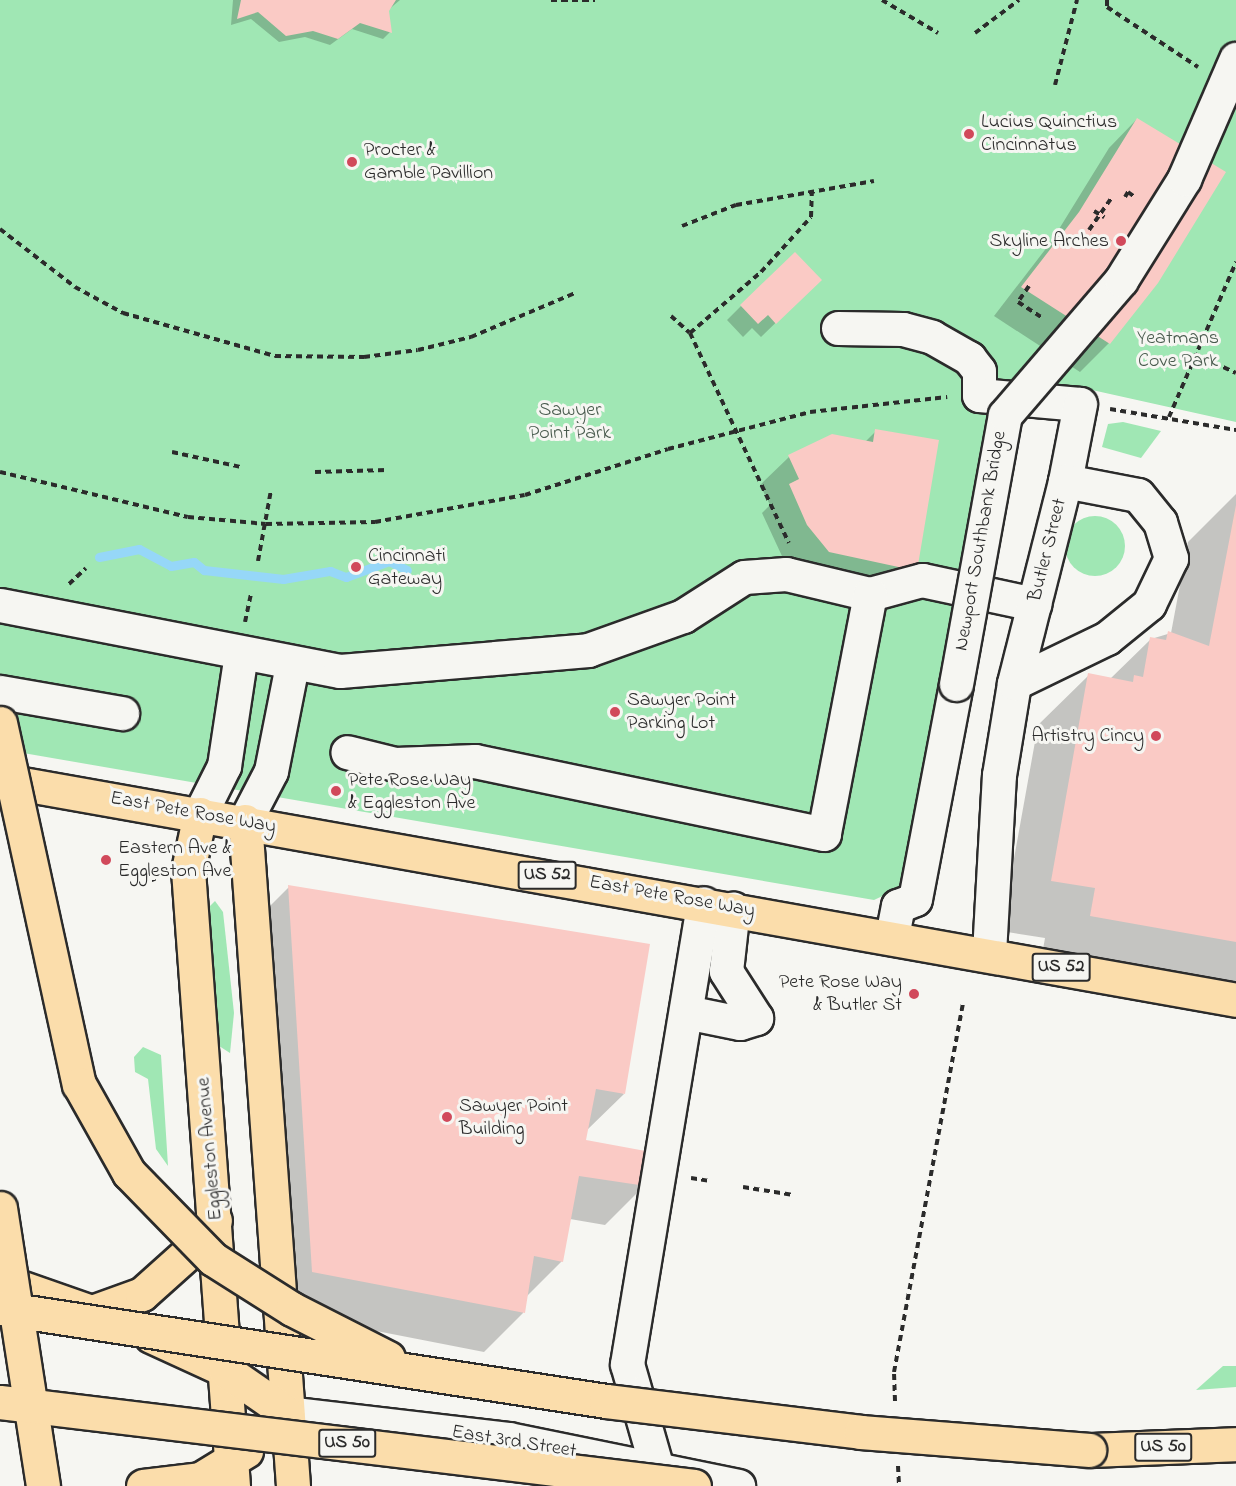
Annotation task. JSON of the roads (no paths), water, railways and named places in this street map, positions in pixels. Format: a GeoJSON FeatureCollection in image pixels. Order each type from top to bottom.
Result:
{"type":"FeatureCollection","features":[{"type":"Feature","properties":{"kind":"main road"},"geometry":{"type":"LineString","coordinates":[[0,723],[80,1084],[129,1173],[213,1259],[338,1335],[433,1378]]}},
{"type":"Feature","properties":{"kind":"main road","name":"East Pete Rose Way"},"geometry":{"type":"LineString","coordinates":[[0,780],[718,905],[1236,1000]]}},
{"type":"Feature","properties":{"kind":"main road","name":"Eggleston Avenue"},"geometry":{"type":"LineString","coordinates":[[200,814],[188,870],[216,1219],[232,1476]]}},
{"type":"Feature","properties":{"kind":"main road"},"geometry":{"type":"LineString","coordinates":[[245,821],[293,1486]]}},
{"type":"Feature","properties":{"kind":"main road"},"geometry":{"type":"LineString","coordinates":[[0,1208],[43,1486]]}},
{"type":"Feature","properties":{"kind":"main road"},"geometry":{"type":"LineString","coordinates":[[92,1312],[142,1294],[191,1250],[216,1219]]}},
{"type":"Feature","properties":{"kind":"main road","name":"East 3rd Street"},"geometry":{"type":"LineString","coordinates":[[0,1280],[92,1312],[225,1370],[287,1413]]}},
{"type":"Feature","properties":{"kind":"main road","name":"US 50"},"geometry":{"type":"LineString","coordinates":[[0,1308],[433,1378],[861,1432],[1089,1450],[1236,1444]]}},
{"type":"Feature","properties":{"kind":"main road","name":"US 50"},"geometry":{"type":"LineString","coordinates":[[0,1402],[694,1486]]}},
{"type":"Feature","properties":{"kind":"main road"},"geometry":{"type":"LineString","coordinates":[[143,1486],[232,1476],[287,1413]]}},
{"type":"Feature","properties":{"kind":"street","name":"Newport Southbank Bridge"},"geometry":{"type":"LineString","coordinates":[[892,936],[898,906],[915,899],[1005,415],[1121,280],[1184,179],[1236,59]]}},
{"type":"Feature","properties":{"kind":"street"},"geometry":{"type":"LineString","coordinates":[[838,328],[903,329],[932,337],[974,364],[980,395],[1080,404],[1065,482]]}},
{"type":"Feature","properties":{"kind":"street","name":"Butler Street"},"geometry":{"type":"LineString","coordinates":[[989,954],[999,775],[1014,683],[1065,482],[1138,495],[1160,522],[1171,558],[1149,604],[1124,624],[1014,683]]}},
{"type":"Feature","properties":{"kind":"street"},"geometry":{"type":"LineString","coordinates":[[0,605],[241,646],[291,664],[340,671],[588,650],[683,616],[744,577],[786,574],[870,594],[922,580],[1034,604]]}},
{"type":"Feature","properties":{"kind":"street"},"geometry":{"type":"LineString","coordinates":[[347,752],[394,764],[475,761],[824,834],[870,594]]}},
{"type":"Feature","properties":{"kind":"street"},"geometry":{"type":"LineString","coordinates":[[200,814],[224,766],[241,646]]}},
{"type":"Feature","properties":{"kind":"street"},"geometry":{"type":"LineString","coordinates":[[241,646],[245,821]]}},
{"type":"Feature","properties":{"kind":"street"},"geometry":{"type":"LineString","coordinates":[[245,821],[271,771],[291,664]]}},
{"type":"Feature","properties":{"kind":"street"},"geometry":{"type":"LineString","coordinates":[[0,692],[122,713]]}},
{"type":"Feature","properties":{"kind":"street"},"geometry":{"type":"LineString","coordinates":[[661,1476],[627,1364],[686,1012],[718,905]]}},
{"type":"Feature","properties":{"kind":"street"},"geometry":{"type":"LineString","coordinates":[[686,1012],[740,1023],[756,1018],[726,971],[718,905]]}},
{"type":"Feature","properties":{"kind":"street","name":"East 3rd Street"},"geometry":{"type":"LineString","coordinates":[[287,1413],[508,1439],[661,1476],[738,1486]]}},
{"type":"Feature","properties":{"kind":"waterway"},"geometry":{"type":"LineString","coordinates":[[99,557],[139,549],[171,566],[194,562],[204,570],[283,579],[330,571],[346,577],[389,561],[407,570]]}},
{"type":"Feature","properties":{"kind":"place","name":"Lucius Quinctius Cincinnatus"},"geometry":{"type":"Point","coordinates":[969,134]}},
{"type":"Feature","properties":{"kind":"place","name":"Procter & Gamble Pavillion"},"geometry":{"type":"Point","coordinates":[352,162]}},
{"type":"Feature","properties":{"kind":"place","name":"Skyline Arches"},"geometry":{"type":"Point","coordinates":[1121,241]}},
{"type":"Feature","properties":{"kind":"place","name":"Cincinnati Gateway"},"geometry":{"type":"Point","coordinates":[356,567]}},
{"type":"Feature","properties":{"kind":"place","name":"Sawyer Point Parking Lot"},"geometry":{"type":"Point","coordinates":[615,712]}},
{"type":"Feature","properties":{"kind":"place","name":"Artistry Cincy"},"geometry":{"type":"Point","coordinates":[1156,736]}},
{"type":"Feature","properties":{"kind":"place","name":"Pete Rose Way & Eggleston Ave"},"geometry":{"type":"Point","coordinates":[336,791]}},
{"type":"Feature","properties":{"kind":"place","name":"Eastern Ave & Eggleston Ave"},"geometry":{"type":"Point","coordinates":[106,860]}},
{"type":"Feature","properties":{"kind":"place","name":"Pete Rose Way & Butler St"},"geometry":{"type":"Point","coordinates":[914,994]}},
{"type":"Feature","properties":{"kind":"place","name":"Sawyer Point Building"},"geometry":{"type":"Point","coordinates":[447,1117]}},
{"type":"Feature","properties":{"kind":"park label","name":"Yeatmans Cove Park"},"geometry":{"type":"Point","coordinates":[1178,350]}},
{"type":"Feature","properties":{"kind":"park label","name":"Sawyer Point Park"},"geometry":{"type":"Point","coordinates":[570,422]}}]}
